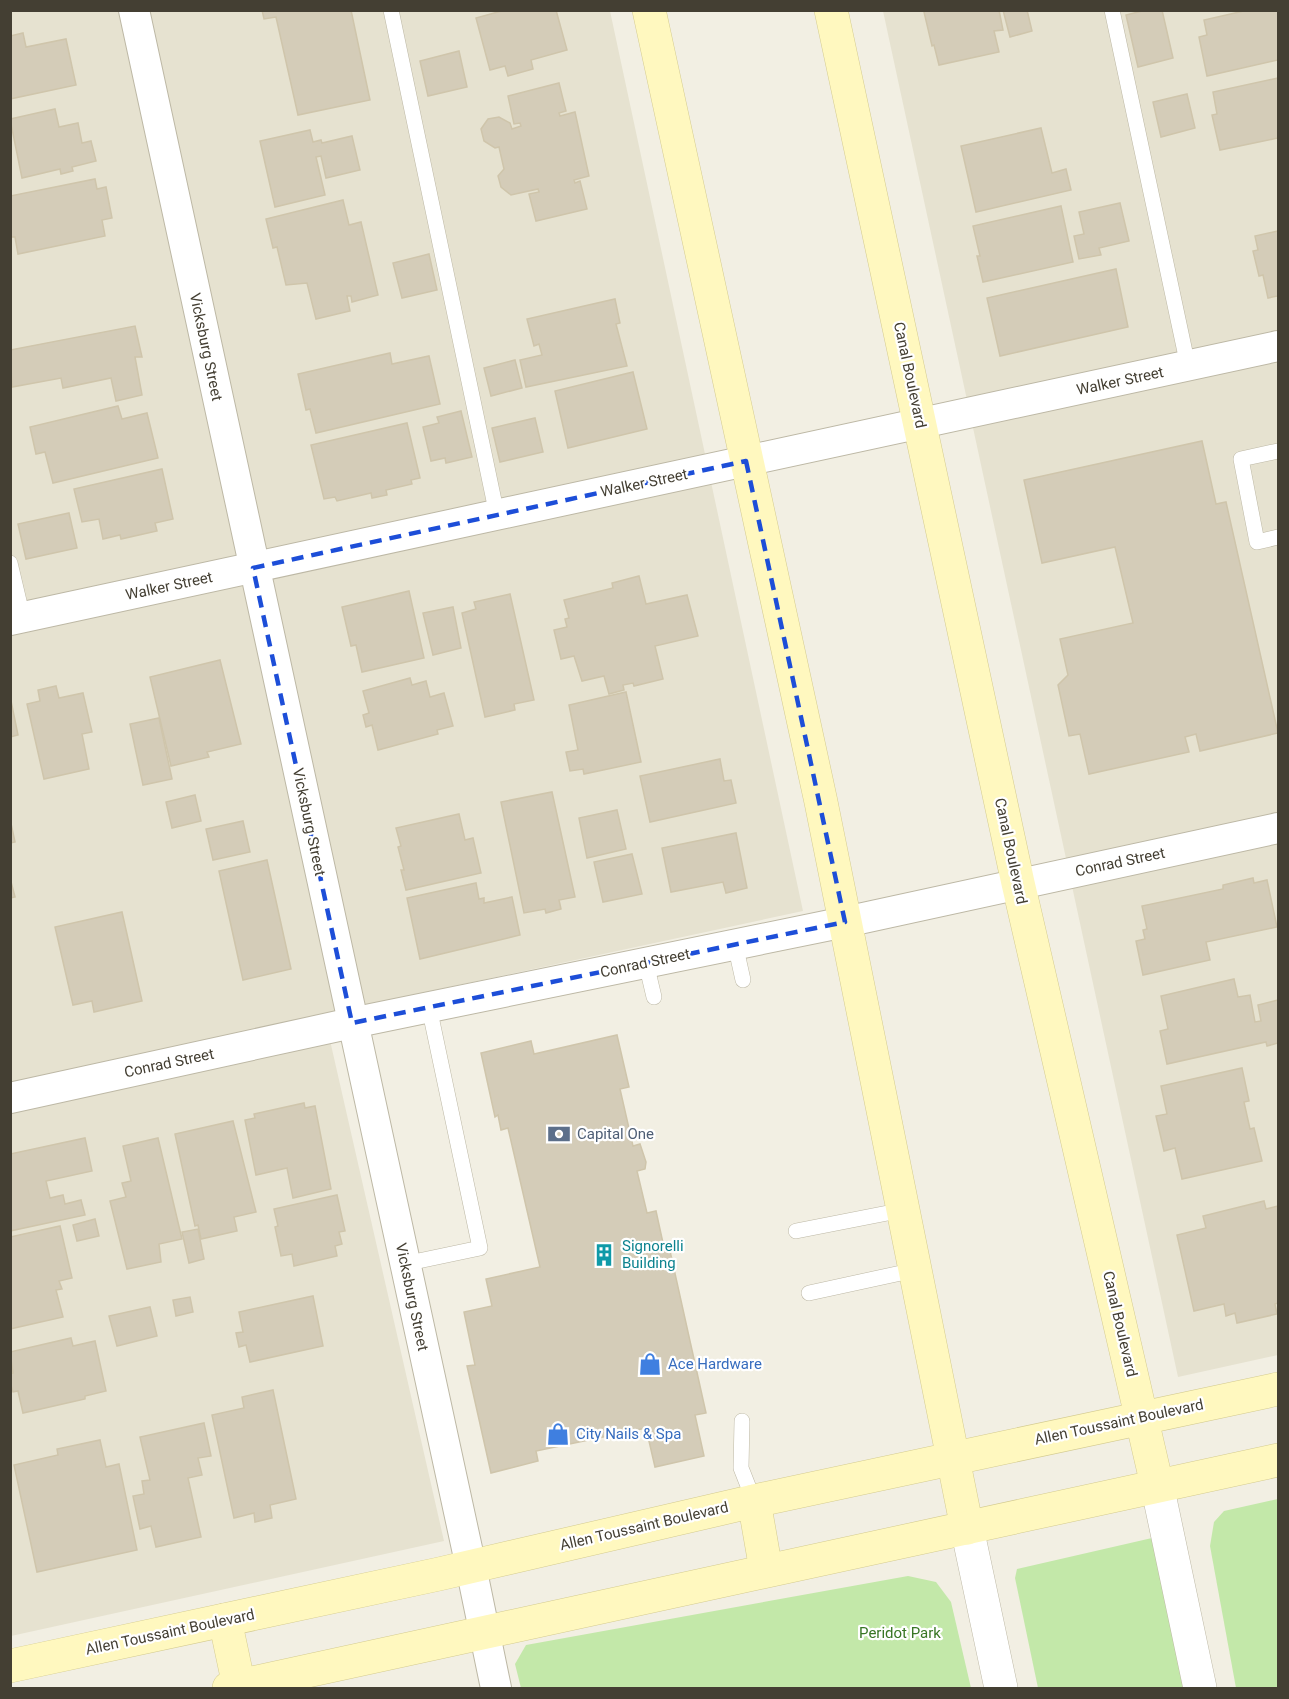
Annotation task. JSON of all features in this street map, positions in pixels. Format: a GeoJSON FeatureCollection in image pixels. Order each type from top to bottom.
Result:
{"type":"FeatureCollection","features":[{"type":"Feature","properties":{"kind":"main road"},"geometry":{"type":"LineString","coordinates":[[649,10],[845,922],[967,1528]]}},
{"type":"Feature","properties":{"kind":"main road","name":"Canal Boulevard"},"geometry":{"type":"LineString","coordinates":[[831,10],[1018,883],[1157,1485]]}},
{"type":"Feature","properties":{"kind":"main road","name":"Allen Toussaint Boulevard"},"geometry":{"type":"LineString","coordinates":[[10,1666],[471,1567],[754,1501],[1278,1389]]}},
{"type":"Feature","properties":{"kind":"main road"},"geometry":{"type":"LineString","coordinates":[[225,1620],[234,1687],[1278,1460]]}},
{"type":"Feature","properties":{"kind":"main road"},"geometry":{"type":"LineString","coordinates":[[754,1501],[766,1570]]}},
{"type":"Feature","properties":{"kind":"street","name":"Vicksburg Street"},"geometry":{"type":"LineString","coordinates":[[134,10],[496,1689]]}},
{"type":"Feature","properties":{"kind":"street","name":"Walker Street"},"geometry":{"type":"LineString","coordinates":[[17,619],[1278,346]]}},
{"type":"Feature","properties":{"kind":"street","name":"Conrad Street"},"geometry":{"type":"LineString","coordinates":[[10,1098],[352,1023],[845,922],[1278,828]]}},
{"type":"Feature","properties":{"kind":"street","name":"Canal Boulevard"},"geometry":{"type":"LineString","coordinates":[[1157,1485],[1200,1689]]}},
{"type":"Feature","properties":{"kind":"street"},"geometry":{"type":"LineString","coordinates":[[967,1528],[1001,1689]]}},
{"type":"Feature","properties":{"kind":"lane"},"geometry":{"type":"LineString","coordinates":[[392,10],[497,515]]}},
{"type":"Feature","properties":{"kind":"lane"},"geometry":{"type":"LineString","coordinates":[[1112,10],[1188,366]]}},
{"type":"Feature","properties":{"kind":"lane"},"geometry":{"type":"LineString","coordinates":[[1278,451],[1241,459],[1257,542],[1278,537]]}},
{"type":"Feature","properties":{"kind":"lane"},"geometry":{"type":"LineString","coordinates":[[10,563],[17,619]]}},
{"type":"Feature","properties":{"kind":"lane"},"geometry":{"type":"LineString","coordinates":[[735,944],[743,980]]}},
{"type":"Feature","properties":{"kind":"lane"},"geometry":{"type":"LineString","coordinates":[[646,963],[654,997]]}},
{"type":"Feature","properties":{"kind":"lane"},"geometry":{"type":"LineString","coordinates":[[404,1264],[480,1248],[429,1007]]}},
{"type":"Feature","properties":{"kind":"lane"},"geometry":{"type":"LineString","coordinates":[[796,1231],[903,1210]]}},
{"type":"Feature","properties":{"kind":"lane"},"geometry":{"type":"LineString","coordinates":[[809,1293],[915,1269]]}},
{"type":"Feature","properties":{"kind":"lane"},"geometry":{"type":"LineString","coordinates":[[742,1421],[741,1468],[754,1501]]}},
{"type":"Feature","properties":{"kind":"highlighted area"},"geometry":{"type":"Polygon","coordinates":[[[746,461],[845,922],[352,1023],[253,568],[746,461]]]}},
{"type":"Feature","properties":{"kind":"shaded area"},"geometry":{"type":"Polygon","coordinates":[[[10,11],[610,11],[803,911],[324,1014],[444,1541],[11,1636],[10,11]]]}},
{"type":"Feature","properties":{"kind":"shaded area"},"geometry":{"type":"Polygon","coordinates":[[[883,11],[1278,11],[1278,1355],[1178,1377],[883,11]]]}},
{"type":"Feature","properties":{"kind":"green space"},"geometry":{"type":"Polygon","coordinates":[[[1278,1499],[1278,1688],[1236,1688],[1210,1546],[1214,1522],[1224,1511],[1278,1499]]]}},
{"type":"Feature","properties":{"kind":"green space"},"geometry":{"type":"Polygon","coordinates":[[[1152,1538],[1188,1688],[1038,1688],[1015,1578],[1017,1569],[1152,1538]]]}},
{"type":"Feature","properties":{"kind":"green space","name":"Peridot Park"},"geometry":{"type":"Polygon","coordinates":[[[908,1576],[936,1582],[951,1602],[971,1688],[521,1688],[515,1664],[526,1645],[908,1576]]]}},
{"type":"Feature","properties":{"kind":"building"},"geometry":{"type":"Polygon","coordinates":[[[262,10],[351,10],[370,100],[298,115],[276,17],[264,19],[262,10]]]}},
{"type":"Feature","properties":{"kind":"building"},"geometry":{"type":"Polygon","coordinates":[[[505,10],[556,10],[567,50],[531,60],[533,69],[508,76],[505,66],[490,70],[476,18],[505,10]]]}},
{"type":"Feature","properties":{"kind":"building"},"geometry":{"type":"Polygon","coordinates":[[[926,10],[999,10],[1003,30],[994,31],[999,52],[939,65],[934,45],[932,46],[924,12],[926,10]]]}},
{"type":"Feature","properties":{"kind":"building"},"geometry":{"type":"Polygon","coordinates":[[[1003,10],[1027,10],[1032,31],[1010,37],[1003,10]]]}},
{"type":"Feature","properties":{"kind":"building"},"geometry":{"type":"Polygon","coordinates":[[[1146,10],[1162,10],[1173,58],[1138,67],[1126,15],[1146,10]]]}},
{"type":"Feature","properties":{"kind":"building"},"geometry":{"type":"Polygon","coordinates":[[[1248,10],[1278,10],[1278,60],[1207,76],[1199,37],[1207,35],[1204,20],[1248,10]]]}},
{"type":"Feature","properties":{"kind":"building"},"geometry":{"type":"Polygon","coordinates":[[[23,33],[26,47],[66,39],[76,85],[10,99],[10,36],[23,33]]]}},
{"type":"Feature","properties":{"kind":"building"},"geometry":{"type":"Polygon","coordinates":[[[459,51],[467,87],[428,96],[420,61],[459,51]]]}},
{"type":"Feature","properties":{"kind":"building"},"geometry":{"type":"Polygon","coordinates":[[[1278,78],[1278,138],[1220,150],[1212,115],[1217,114],[1213,92],[1278,78]]]}},
{"type":"Feature","properties":{"kind":"building"},"geometry":{"type":"Polygon","coordinates":[[[559,83],[566,111],[559,113],[560,116],[575,112],[589,176],[574,180],[575,183],[580,181],[587,209],[536,221],[529,194],[539,192],[538,189],[511,195],[501,187],[498,176],[504,169],[499,147],[495,148],[484,141],[481,129],[488,119],[499,117],[510,123],[512,129],[521,126],[520,123],[514,124],[508,96],[559,83]]]}},
{"type":"Feature","properties":{"kind":"building"},"geometry":{"type":"Polygon","coordinates":[[[1187,94],[1195,128],[1161,137],[1153,102],[1187,94]]]}},
{"type":"Feature","properties":{"kind":"building"},"geometry":{"type":"Polygon","coordinates":[[[55,109],[59,127],[78,123],[82,143],[91,141],[96,161],[72,167],[73,171],[61,174],[60,169],[22,178],[10,119],[55,109]]]}},
{"type":"Feature","properties":{"kind":"building"},"geometry":{"type":"Polygon","coordinates":[[[1041,128],[1052,173],[1066,169],[1071,190],[976,212],[961,146],[1041,128]]]}},
{"type":"Feature","properties":{"kind":"building"},"geometry":{"type":"Polygon","coordinates":[[[310,130],[313,142],[321,140],[322,143],[352,136],[360,170],[326,178],[321,156],[316,157],[325,195],[275,207],[260,141],[310,130]]]}},
{"type":"Feature","properties":{"kind":"building"},"geometry":{"type":"Polygon","coordinates":[[[95,179],[97,189],[106,187],[112,218],[102,220],[105,236],[18,254],[15,237],[10,237],[10,196],[95,179]]]}},
{"type":"Feature","properties":{"kind":"building"},"geometry":{"type":"Polygon","coordinates":[[[343,200],[349,225],[361,222],[378,295],[352,302],[351,296],[347,296],[350,311],[316,319],[307,283],[286,285],[277,247],[273,248],[266,219],[343,200]]]}},
{"type":"Feature","properties":{"kind":"building"},"geometry":{"type":"Polygon","coordinates":[[[1120,203],[1129,241],[1099,248],[1101,255],[1079,259],[1074,236],[1084,234],[1079,212],[1120,203]]]}},
{"type":"Feature","properties":{"kind":"building"},"geometry":{"type":"Polygon","coordinates":[[[1061,206],[1073,262],[983,282],[973,226],[1061,206]]]}},
{"type":"Feature","properties":{"kind":"building"},"geometry":{"type":"Polygon","coordinates":[[[1278,231],[1278,296],[1268,298],[1263,275],[1259,276],[1253,251],[1258,250],[1255,236],[1278,231]]]}},
{"type":"Feature","properties":{"kind":"building"},"geometry":{"type":"Polygon","coordinates":[[[429,254],[437,290],[402,298],[393,263],[429,254]]]}},
{"type":"Feature","properties":{"kind":"building"},"geometry":{"type":"Polygon","coordinates":[[[1116,269],[1128,327],[1000,356],[987,298],[1116,269]]]}},
{"type":"Feature","properties":{"kind":"building"},"geometry":{"type":"Polygon","coordinates":[[[615,299],[620,323],[616,324],[627,366],[526,387],[520,360],[542,355],[539,344],[534,346],[527,319],[615,299]]]}},
{"type":"Feature","properties":{"kind":"building"},"geometry":{"type":"Polygon","coordinates":[[[135,326],[142,357],[135,357],[142,395],[116,401],[111,378],[63,388],[61,378],[12,387],[10,350],[135,326]]]}},
{"type":"Feature","properties":{"kind":"building"},"geometry":{"type":"Polygon","coordinates":[[[390,353],[392,364],[429,356],[440,404],[316,433],[310,409],[306,410],[298,374],[390,353]]]}},
{"type":"Feature","properties":{"kind":"building"},"geometry":{"type":"Polygon","coordinates":[[[515,360],[522,388],[491,396],[484,368],[515,360]]]}},
{"type":"Feature","properties":{"kind":"building"},"geometry":{"type":"Polygon","coordinates":[[[633,372],[647,429],[568,448],[555,391],[633,372]]]}},
{"type":"Feature","properties":{"kind":"building"},"geometry":{"type":"Polygon","coordinates":[[[118,406],[122,419],[147,413],[158,458],[53,483],[45,452],[36,454],[30,427],[118,406]]]}},
{"type":"Feature","properties":{"kind":"building"},"geometry":{"type":"Polygon","coordinates":[[[461,411],[472,457],[446,463],[445,458],[431,461],[423,427],[439,423],[437,417],[461,411]]]}},
{"type":"Feature","properties":{"kind":"building"},"geometry":{"type":"Polygon","coordinates":[[[535,418],[543,452],[500,462],[492,428],[535,418]]]}},
{"type":"Feature","properties":{"kind":"building"},"geometry":{"type":"Polygon","coordinates":[[[407,423],[420,478],[411,480],[412,484],[386,490],[387,495],[372,498],[371,493],[337,501],[335,497],[324,499],[311,445],[407,423]]]}},
{"type":"Feature","properties":{"kind":"building"},"geometry":{"type":"Polygon","coordinates":[[[1202,441],[1216,504],[1226,502],[1278,733],[1200,751],[1196,734],[1185,737],[1189,752],[1089,774],[1080,734],[1069,736],[1058,685],[1068,675],[1060,639],[1133,623],[1115,547],[1042,563],[1024,480],[1202,441]]]}},
{"type":"Feature","properties":{"kind":"building"},"geometry":{"type":"Polygon","coordinates":[[[162,469],[173,519],[155,523],[157,531],[121,539],[120,535],[103,539],[99,519],[82,522],[74,489],[162,469]]]}},
{"type":"Feature","properties":{"kind":"building"},"geometry":{"type":"Polygon","coordinates":[[[69,513],[77,548],[26,559],[18,524],[69,513]]]}},
{"type":"Feature","properties":{"kind":"building"},"geometry":{"type":"Polygon","coordinates":[[[639,576],[646,604],[687,595],[698,636],[655,646],[663,679],[634,686],[633,683],[623,685],[624,690],[609,694],[604,676],[582,681],[574,656],[561,659],[554,630],[567,627],[565,619],[569,618],[564,600],[613,588],[612,583],[639,576]]]}},
{"type":"Feature","properties":{"kind":"building"},"geometry":{"type":"Polygon","coordinates":[[[409,591],[424,658],[362,672],[356,645],[351,646],[342,607],[409,591]]]}},
{"type":"Feature","properties":{"kind":"building"},"geometry":{"type":"Polygon","coordinates":[[[510,594],[534,700],[514,704],[515,710],[485,717],[462,613],[476,609],[474,602],[510,594]]]}},
{"type":"Feature","properties":{"kind":"building"},"geometry":{"type":"Polygon","coordinates":[[[453,607],[461,648],[433,655],[423,613],[453,607]]]}},
{"type":"Feature","properties":{"kind":"building"},"geometry":{"type":"Polygon","coordinates":[[[220,660],[241,744],[207,752],[209,757],[171,766],[150,677],[220,660]]]}},
{"type":"Feature","properties":{"kind":"building"},"geometry":{"type":"Polygon","coordinates":[[[410,678],[412,685],[426,681],[430,697],[444,693],[453,726],[437,730],[438,734],[378,750],[372,725],[366,727],[363,715],[369,713],[363,691],[410,678]]]}},
{"type":"Feature","properties":{"kind":"building"},"geometry":{"type":"Polygon","coordinates":[[[56,686],[59,698],[83,693],[92,732],[82,734],[89,769],[44,779],[27,704],[40,701],[38,690],[56,686]]]}},
{"type":"Feature","properties":{"kind":"building"},"geometry":{"type":"Polygon","coordinates":[[[626,692],[641,762],[584,774],[583,769],[570,771],[566,752],[578,750],[569,705],[626,692]]]}},
{"type":"Feature","properties":{"kind":"building"},"geometry":{"type":"Polygon","coordinates":[[[10,696],[18,735],[10,737],[10,696]]]}},
{"type":"Feature","properties":{"kind":"building"},"geometry":{"type":"Polygon","coordinates":[[[159,718],[172,779],[143,785],[130,724],[159,718]]]}},
{"type":"Feature","properties":{"kind":"building"},"geometry":{"type":"Polygon","coordinates":[[[720,759],[724,781],[731,780],[736,803],[650,822],[640,776],[720,759]]]}},
{"type":"Feature","properties":{"kind":"building"},"geometry":{"type":"Polygon","coordinates":[[[552,792],[575,897],[559,900],[561,909],[546,913],[545,909],[524,913],[501,802],[552,792]]]}},
{"type":"Feature","properties":{"kind":"building"},"geometry":{"type":"Polygon","coordinates":[[[195,795],[201,821],[172,828],[166,802],[195,795]]]}},
{"type":"Feature","properties":{"kind":"building"},"geometry":{"type":"Polygon","coordinates":[[[617,810],[626,849],[587,858],[579,818],[617,810]]]}},
{"type":"Feature","properties":{"kind":"building"},"geometry":{"type":"Polygon","coordinates":[[[459,814],[465,840],[473,838],[481,873],[406,890],[398,847],[401,846],[396,828],[459,814]]]}},
{"type":"Feature","properties":{"kind":"building"},"geometry":{"type":"Polygon","coordinates":[[[10,819],[15,842],[10,843],[10,819]]]}},
{"type":"Feature","properties":{"kind":"building"},"geometry":{"type":"Polygon","coordinates":[[[243,821],[250,852],[213,860],[206,829],[243,821]]]}},
{"type":"Feature","properties":{"kind":"building"},"geometry":{"type":"Polygon","coordinates":[[[736,833],[747,888],[726,893],[723,882],[671,892],[662,848],[736,833]]]}},
{"type":"Feature","properties":{"kind":"building"},"geometry":{"type":"Polygon","coordinates":[[[632,854],[642,894],[603,902],[594,862],[632,854]]]}},
{"type":"Feature","properties":{"kind":"building"},"geometry":{"type":"Polygon","coordinates":[[[267,860],[291,969],[243,980],[219,871],[267,860]]]}},
{"type":"Feature","properties":{"kind":"building"},"geometry":{"type":"Polygon","coordinates":[[[10,878],[15,897],[10,898],[10,878]]]}},
{"type":"Feature","properties":{"kind":"building"},"geometry":{"type":"Polygon","coordinates":[[[1253,878],[1254,883],[1267,880],[1277,927],[1206,942],[1210,960],[1143,975],[1136,941],[1145,939],[1143,930],[1147,929],[1142,906],[1223,889],[1223,885],[1253,878]]]}},
{"type":"Feature","properties":{"kind":"building"},"geometry":{"type":"Polygon","coordinates":[[[476,883],[479,899],[484,898],[484,903],[512,897],[520,935],[420,959],[407,898],[476,883]]]}},
{"type":"Feature","properties":{"kind":"building"},"geometry":{"type":"Polygon","coordinates":[[[122,912],[142,1001],[94,1012],[92,1001],[73,1005],[55,927],[122,912]]]}},
{"type":"Feature","properties":{"kind":"building"},"geometry":{"type":"Polygon","coordinates":[[[1234,979],[1238,997],[1250,995],[1255,1022],[1261,1021],[1258,1005],[1278,1000],[1278,1043],[1267,1046],[1266,1042],[1167,1064],[1160,1031],[1168,1029],[1161,996],[1234,979]]]}},
{"type":"Feature","properties":{"kind":"building","name":"Signorelli Building"},"geometry":{"type":"Polygon","coordinates":[[[617,1035],[629,1087],[620,1089],[633,1146],[640,1144],[646,1162],[645,1169],[637,1171],[647,1213],[656,1211],[663,1243],[668,1242],[706,1413],[695,1415],[704,1456],[655,1467],[646,1428],[536,1451],[538,1461],[491,1473],[467,1366],[475,1365],[464,1312],[492,1306],[486,1279],[540,1267],[508,1128],[501,1130],[498,1115],[495,1117],[481,1053],[531,1041],[534,1054],[617,1035]]]}},
{"type":"Feature","properties":{"kind":"building"},"geometry":{"type":"Polygon","coordinates":[[[1242,1068],[1249,1101],[1244,1102],[1250,1129],[1254,1128],[1262,1161],[1182,1179],[1175,1148],[1164,1151],[1156,1116],[1167,1114],[1161,1086],[1242,1068]]]}},
{"type":"Feature","properties":{"kind":"building"},"geometry":{"type":"Polygon","coordinates":[[[304,1103],[305,1108],[315,1106],[331,1189],[293,1198],[287,1168],[256,1175],[245,1120],[255,1118],[254,1114],[304,1103]]]}},
{"type":"Feature","properties":{"kind":"building"},"geometry":{"type":"Polygon","coordinates":[[[233,1121],[256,1212],[234,1217],[237,1231],[201,1239],[198,1225],[195,1226],[175,1134],[233,1121]]]}},
{"type":"Feature","properties":{"kind":"building"},"geometry":{"type":"Polygon","coordinates":[[[85,1138],[92,1171],[46,1181],[50,1198],[63,1195],[65,1204],[81,1200],[85,1215],[10,1231],[10,1154],[85,1138]]]}},
{"type":"Feature","properties":{"kind":"building"},"geometry":{"type":"Polygon","coordinates":[[[158,1138],[182,1239],[159,1244],[161,1262],[127,1269],[110,1201],[126,1197],[122,1183],[131,1181],[123,1146],[158,1138]]]}},
{"type":"Feature","properties":{"kind":"building"},"geometry":{"type":"Polygon","coordinates":[[[337,1195],[345,1231],[339,1232],[342,1244],[335,1246],[337,1256],[294,1266],[292,1254],[281,1256],[274,1209],[337,1195]]]}},
{"type":"Feature","properties":{"kind":"building"},"geometry":{"type":"Polygon","coordinates":[[[1264,1201],[1266,1209],[1278,1206],[1278,1303],[1275,1304],[1277,1314],[1237,1323],[1235,1313],[1226,1316],[1224,1304],[1194,1311],[1177,1235],[1206,1228],[1203,1216],[1264,1201]]]}},
{"type":"Feature","properties":{"kind":"building"},"geometry":{"type":"Polygon","coordinates":[[[95,1219],[99,1236],[77,1241],[73,1225],[95,1219]]]}},
{"type":"Feature","properties":{"kind":"building"},"geometry":{"type":"Polygon","coordinates":[[[60,1226],[72,1278],[59,1281],[62,1289],[56,1290],[63,1317],[10,1329],[10,1237],[60,1226]]]}},
{"type":"Feature","properties":{"kind":"building"},"geometry":{"type":"Polygon","coordinates":[[[198,1229],[204,1259],[189,1263],[182,1232],[198,1229]]]}},
{"type":"Feature","properties":{"kind":"building"},"geometry":{"type":"Polygon","coordinates":[[[313,1296],[323,1346],[250,1362],[246,1345],[239,1347],[236,1333],[243,1332],[239,1312],[313,1296]]]}},
{"type":"Feature","properties":{"kind":"building"},"geometry":{"type":"Polygon","coordinates":[[[190,1297],[193,1312],[176,1316],[173,1300],[190,1297]]]}},
{"type":"Feature","properties":{"kind":"building"},"geometry":{"type":"Polygon","coordinates":[[[150,1307],[157,1336],[117,1346],[109,1316],[150,1307]]]}},
{"type":"Feature","properties":{"kind":"building"},"geometry":{"type":"Polygon","coordinates":[[[71,1338],[73,1346],[95,1341],[106,1391],[85,1396],[85,1399],[23,1413],[18,1391],[13,1392],[10,1382],[10,1374],[13,1373],[10,1352],[71,1338]]]}},
{"type":"Feature","properties":{"kind":"building"},"geometry":{"type":"Polygon","coordinates":[[[273,1390],[296,1499],[270,1505],[272,1518],[255,1522],[254,1513],[234,1518],[212,1415],[244,1408],[242,1397],[273,1390]]]}},
{"type":"Feature","properties":{"kind":"building"},"geometry":{"type":"Polygon","coordinates":[[[204,1423],[211,1456],[198,1458],[202,1475],[188,1478],[201,1537],[156,1547],[151,1526],[140,1529],[133,1496],[144,1494],[142,1481],[150,1480],[140,1437],[204,1423]]]}},
{"type":"Feature","properties":{"kind":"building"},"geometry":{"type":"Polygon","coordinates":[[[100,1440],[106,1467],[119,1464],[137,1550],[37,1572],[14,1465],[58,1455],[57,1449],[100,1440]]]}},
{"type":"Feature","properties":{"kind":"place","name":"Capital One"},"geometry":{"type":"Point","coordinates":[559,1134]}},
{"type":"Feature","properties":{"kind":"place","name":"Signorelli Building"},"geometry":{"type":"Point","coordinates":[604,1255]}},
{"type":"Feature","properties":{"kind":"place","name":"Ace Hardware"},"geometry":{"type":"Point","coordinates":[650,1364]}},
{"type":"Feature","properties":{"kind":"place","name":"City Nails & Spa"},"geometry":{"type":"Point","coordinates":[558,1434]}}]}
